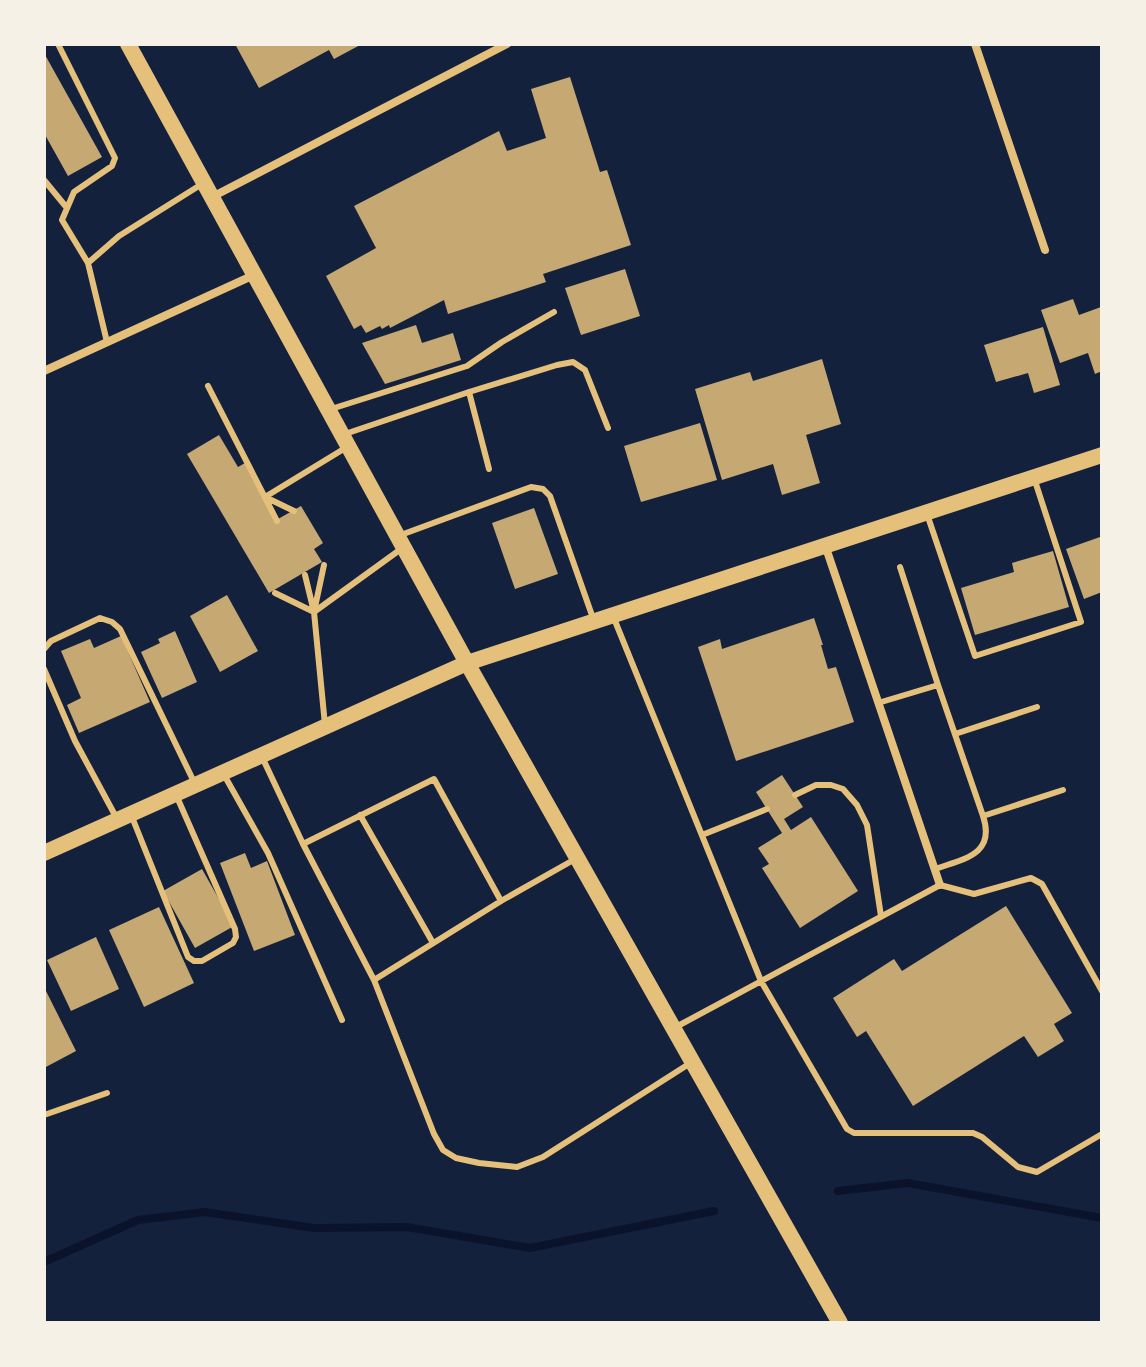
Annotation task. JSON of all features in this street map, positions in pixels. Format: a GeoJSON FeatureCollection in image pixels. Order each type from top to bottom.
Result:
{"type":"FeatureCollection","features":[{"type":"Feature","properties":{"kind":"main road"},"geometry":{"type":"LineString","coordinates":[[128,44],[467,663],[840,1323]]}},
{"type":"Feature","properties":{"kind":"main road"},"geometry":{"type":"LineString","coordinates":[[44,853],[467,663],[1102,455]]}},
{"type":"Feature","properties":{"kind":"street"},"geometry":{"type":"LineString","coordinates":[[207,190],[507,44]]}},
{"type":"Feature","properties":{"kind":"street"},"geometry":{"type":"LineString","coordinates":[[975,44],[1045,250]]}},
{"type":"Feature","properties":{"kind":"street"},"geometry":{"type":"LineString","coordinates":[[44,371],[254,275]]}},
{"type":"Feature","properties":{"kind":"street"},"geometry":{"type":"LineString","coordinates":[[825,545],[940,885]]}},
{"type":"Feature","properties":{"kind":"lane"},"geometry":{"type":"LineString","coordinates":[[58,44],[115,158],[112,166],[74,192],[62,220],[88,263],[107,342]]}},
{"type":"Feature","properties":{"kind":"lane"},"geometry":{"type":"LineString","coordinates":[[44,180],[67,208]]}},
{"type":"Feature","properties":{"kind":"lane"},"geometry":{"type":"LineString","coordinates":[[88,263],[119,236],[207,190]]}},
{"type":"Feature","properties":{"kind":"lane"},"geometry":{"type":"LineString","coordinates":[[328,410],[467,366],[554,312]]}},
{"type":"Feature","properties":{"kind":"lane"},"geometry":{"type":"LineString","coordinates":[[264,499],[345,441],[469,392],[557,365],[573,362],[585,370],[608,428]]}},
{"type":"Feature","properties":{"kind":"lane"},"geometry":{"type":"LineString","coordinates":[[208,386],[277,521]]}},
{"type":"Feature","properties":{"kind":"lane"},"geometry":{"type":"LineString","coordinates":[[469,392],[489,469]]}},
{"type":"Feature","properties":{"kind":"lane"},"geometry":{"type":"LineString","coordinates":[[926,512],[975,656],[1081,622],[1034,478]]}},
{"type":"Feature","properties":{"kind":"lane"},"geometry":{"type":"LineString","coordinates":[[314,612],[401,541],[531,487],[543,489],[550,496],[594,621]]}},
{"type":"Feature","properties":{"kind":"lane"},"geometry":{"type":"LineString","coordinates":[[264,499],[294,511]]}},
{"type":"Feature","properties":{"kind":"lane"},"geometry":{"type":"LineString","coordinates":[[314,612],[324,565]]}},
{"type":"Feature","properties":{"kind":"lane"},"geometry":{"type":"LineString","coordinates":[[900,567],[986,826],[986,839],[975,854],[935,869]]}},
{"type":"Feature","properties":{"kind":"lane"},"geometry":{"type":"LineString","coordinates":[[305,575],[314,612],[325,727]]}},
{"type":"Feature","properties":{"kind":"lane"},"geometry":{"type":"LineString","coordinates":[[275,593],[314,612]]}},
{"type":"Feature","properties":{"kind":"lane"},"geometry":{"type":"LineString","coordinates":[[612,615],[761,981],[847,1129],[854,1133],[973,1133],[1018,1167],[1037,1172],[1102,1134]]}},
{"type":"Feature","properties":{"kind":"lane"},"geometry":{"type":"LineString","coordinates":[[44,649],[51,641],[100,618],[120,629],[196,785]]}},
{"type":"Feature","properties":{"kind":"lane"},"geometry":{"type":"LineString","coordinates":[[44,669],[75,741],[124,817],[188,957],[202,961],[233,943],[235,929],[175,794]]}},
{"type":"Feature","properties":{"kind":"lane"},"geometry":{"type":"LineString","coordinates":[[878,703],[938,685]]}},
{"type":"Feature","properties":{"kind":"lane"},"geometry":{"type":"LineString","coordinates":[[955,734],[1037,707]]}},
{"type":"Feature","properties":{"kind":"lane"},"geometry":{"type":"LineString","coordinates":[[261,755],[303,844],[374,980],[443,1150],[456,1158],[517,1167],[543,1157],[693,1062]]}},
{"type":"Feature","properties":{"kind":"lane"},"geometry":{"type":"LineString","coordinates":[[223,773],[268,853],[342,1020]]}},
{"type":"Feature","properties":{"kind":"lane"},"geometry":{"type":"LineString","coordinates":[[303,844],[434,779],[501,901]]}},
{"type":"Feature","properties":{"kind":"lane"},"geometry":{"type":"LineString","coordinates":[[795,795],[816,785],[831,785],[843,789],[857,805],[867,825],[881,916]]}},
{"type":"Feature","properties":{"kind":"lane"},"geometry":{"type":"LineString","coordinates":[[983,816],[1063,790]]}},
{"type":"Feature","properties":{"kind":"lane"},"geometry":{"type":"LineString","coordinates":[[702,835],[767,809]]}},
{"type":"Feature","properties":{"kind":"lane"},"geometry":{"type":"LineString","coordinates":[[360,815],[433,943]]}},
{"type":"Feature","properties":{"kind":"lane"},"geometry":{"type":"LineString","coordinates":[[374,980],[501,901],[578,858]]}},
{"type":"Feature","properties":{"kind":"lane"},"geometry":{"type":"LineString","coordinates":[[674,1028],[940,885],[974,894],[1031,878],[1038,880],[1102,991]]}},
{"type":"Feature","properties":{"kind":"lane"},"geometry":{"type":"LineString","coordinates":[[44,1115],[107,1093]]}},
{"type":"Feature","properties":{"kind":"building"},"geometry":{"type":"Polygon","coordinates":[[[235,44],[362,44],[334,59],[329,50],[259,88],[235,44]]]}},
{"type":"Feature","properties":{"kind":"building"},"geometry":{"type":"Polygon","coordinates":[[[44,53],[102,157],[68,176],[44,133],[44,53]]]}},
{"type":"Feature","properties":{"kind":"building"},"geometry":{"type":"Polygon","coordinates":[[[570,77],[600,172],[607,170],[631,245],[543,274],[546,282],[448,314],[444,300],[390,328],[389,325],[382,329],[380,326],[366,333],[361,325],[354,329],[326,276],[376,248],[354,206],[499,131],[507,151],[546,138],[531,89],[570,77]]]}},
{"type":"Feature","properties":{"kind":"building"},"geometry":{"type":"Polygon","coordinates":[[[625,269],[640,316],[581,335],[565,288],[625,269]]]}},
{"type":"Feature","properties":{"kind":"building"},"geometry":{"type":"Polygon","coordinates":[[[1073,299],[1079,315],[1101,307],[1102,310],[1102,371],[1095,374],[1088,353],[1060,363],[1041,310],[1073,299]]]}},
{"type":"Feature","properties":{"kind":"building"},"geometry":{"type":"Polygon","coordinates":[[[416,325],[422,343],[453,333],[461,360],[385,384],[362,343],[416,325]]]}},
{"type":"Feature","properties":{"kind":"building"},"geometry":{"type":"Polygon","coordinates":[[[1043,327],[1060,385],[1034,393],[1028,373],[996,382],[984,345],[1043,327]]]}},
{"type":"Feature","properties":{"kind":"building"},"geometry":{"type":"Polygon","coordinates":[[[822,359],[841,424],[806,435],[820,483],[782,495],[773,464],[722,480],[695,389],[750,372],[753,381],[822,359]]]}},
{"type":"Feature","properties":{"kind":"building"},"geometry":{"type":"Polygon","coordinates":[[[700,423],[717,480],[641,502],[624,446],[700,423]]]}},
{"type":"Feature","properties":{"kind":"building"},"geometry":{"type":"Polygon","coordinates":[[[219,435],[238,467],[245,463],[278,519],[301,506],[323,543],[314,549],[322,562],[269,593],[187,454],[219,435]]]}},
{"type":"Feature","properties":{"kind":"building"},"geometry":{"type":"Polygon","coordinates":[[[534,508],[558,574],[515,589],[492,523],[534,508]]]}},
{"type":"Feature","properties":{"kind":"building"},"geometry":{"type":"Polygon","coordinates":[[[1100,537],[1102,592],[1084,599],[1066,549],[1100,537]]]}},
{"type":"Feature","properties":{"kind":"building"},"geometry":{"type":"Polygon","coordinates":[[[1053,551],[1069,607],[975,635],[961,588],[1014,572],[1012,563],[1053,551]]]}},
{"type":"Feature","properties":{"kind":"building"},"geometry":{"type":"Polygon","coordinates":[[[227,595],[258,651],[220,672],[190,616],[227,595]]]}},
{"type":"Feature","properties":{"kind":"building"},"geometry":{"type":"Polygon","coordinates":[[[814,618],[828,669],[836,667],[854,722],[736,761],[698,647],[720,639],[722,649],[814,618]]]}},
{"type":"Feature","properties":{"kind":"building"},"geometry":{"type":"Polygon","coordinates":[[[175,631],[197,682],[162,698],[141,652],[175,631]]]}},
{"type":"Feature","properties":{"kind":"building"},"geometry":{"type":"Polygon","coordinates":[[[121,636],[150,702],[79,733],[67,705],[81,698],[61,651],[90,639],[94,648],[121,636]]]}},
{"type":"Feature","properties":{"kind":"building"},"geometry":{"type":"Polygon","coordinates":[[[782,775],[803,807],[784,819],[791,830],[811,817],[858,891],[800,928],[762,868],[769,864],[758,848],[782,833],[756,792],[782,775]]]}},
{"type":"Feature","properties":{"kind":"building"},"geometry":{"type":"Polygon","coordinates":[[[245,853],[251,868],[267,861],[295,935],[254,951],[220,863],[245,853]]]}},
{"type":"Feature","properties":{"kind":"building"},"geometry":{"type":"Polygon","coordinates":[[[202,869],[234,926],[195,948],[163,891],[202,869]]]}},
{"type":"Feature","properties":{"kind":"building"},"geometry":{"type":"Polygon","coordinates":[[[1006,906],[1072,1013],[1054,1024],[1064,1041],[1038,1057],[1024,1036],[913,1106],[866,1031],[857,1037],[833,998],[894,959],[902,971],[1006,906]]]}},
{"type":"Feature","properties":{"kind":"building"},"geometry":{"type":"Polygon","coordinates":[[[159,907],[194,983],[144,1007],[109,930],[159,907]]]}},
{"type":"Feature","properties":{"kind":"building"},"geometry":{"type":"Polygon","coordinates":[[[96,937],[119,989],[71,1011],[47,960],[96,937]]]}},
{"type":"Feature","properties":{"kind":"building"},"geometry":{"type":"Polygon","coordinates":[[[44,987],[76,1051],[44,1068],[44,987]]]}},
{"type":"Feature","properties":{"kind":"waterway"},"geometry":{"type":"LineString","coordinates":[[838,1191],[908,1183],[1102,1218]]}},
{"type":"Feature","properties":{"kind":"waterway"},"geometry":{"type":"LineString","coordinates":[[44,1262],[138,1220],[205,1212],[314,1228],[407,1227],[530,1248],[714,1211]]}}]}
